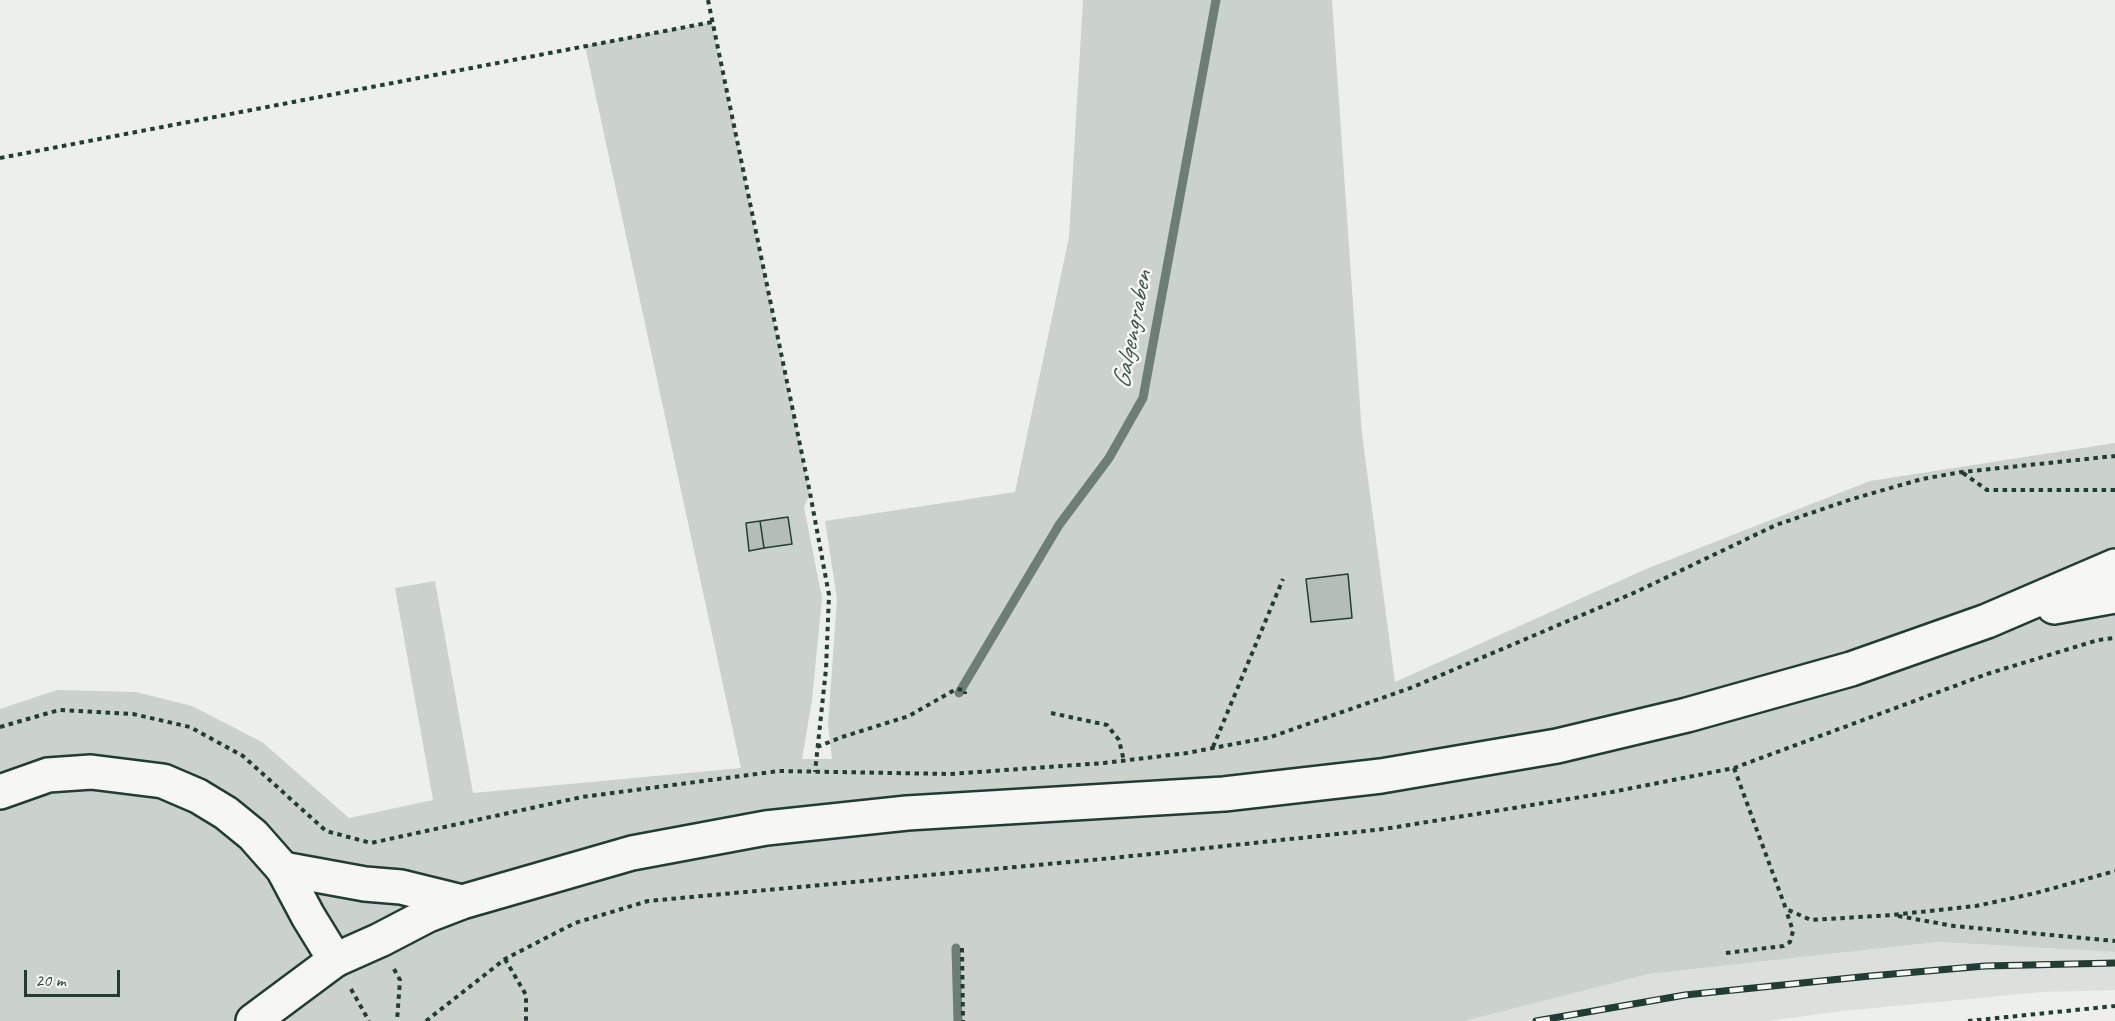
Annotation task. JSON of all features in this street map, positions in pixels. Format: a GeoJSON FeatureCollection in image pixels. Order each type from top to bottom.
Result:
{"type":"FeatureCollection","features":[{"type":"Feature","properties":{"kind":"main road"},"geometry":{"type":"LineString","coordinates":[[253,1021],[335,960],[428,915],[462,902],[632,853],[766,828],[907,813],[1224,794],[1381,776],[1557,746],[1687,715],[1851,669],[1987,621],[2115,567]]}},
{"type":"Feature","properties":{"kind":"main road"},"geometry":{"type":"LineString","coordinates":[[1987,621],[2115,596]]}},
{"type":"Feature","properties":{"kind":"main road"},"geometry":{"type":"LineString","coordinates":[[0,792],[48,776],[91,772],[163,781],[198,796],[226,813],[252,835],[283,869],[335,960]]}},
{"type":"Feature","properties":{"kind":"main road"},"geometry":{"type":"LineString","coordinates":[[283,869],[365,884],[400,887],[462,902]]}},
{"type":"Feature","properties":{"kind":"path"},"geometry":{"type":"LineString","coordinates":[[708,0],[829,595],[826,669],[815,772]]}},
{"type":"Feature","properties":{"kind":"path"},"geometry":{"type":"LineString","coordinates":[[0,158],[712,22]]}},
{"type":"Feature","properties":{"kind":"path"},"geometry":{"type":"LineString","coordinates":[[0,727],[59,710],[133,714],[190,727],[243,756],[288,794],[326,831],[371,843],[582,797],[779,771],[950,774],[1124,761],[1271,737],[1413,687],[1636,592],[1776,525],[1852,499],[1922,479],[1962,472],[2115,456]]}},
{"type":"Feature","properties":{"kind":"path"},"geometry":{"type":"LineString","coordinates":[[1962,472],[1987,490],[2115,490]]}},
{"type":"Feature","properties":{"kind":"path"},"geometry":{"type":"LineString","coordinates":[[1213,748],[1283,579]]}},
{"type":"Feature","properties":{"kind":"path"},"geometry":{"type":"LineString","coordinates":[[817,747],[909,716],[956,689],[965,690],[965,694]]}},
{"type":"Feature","properties":{"kind":"path"},"geometry":{"type":"LineString","coordinates":[[1051,713],[1107,725],[1119,740],[1124,761]]}},
{"type":"Feature","properties":{"kind":"path"},"geometry":{"type":"LineString","coordinates":[[1726,952],[1783,946],[1790,942],[1792,931],[1734,768]]}},
{"type":"Feature","properties":{"kind":"path"},"geometry":{"type":"LineString","coordinates":[[1786,909],[1811,920],[1892,915],[1976,906],[2115,872]]}},
{"type":"Feature","properties":{"kind":"path"},"geometry":{"type":"LineString","coordinates":[[1892,915],[1954,926],[2115,941]]}},
{"type":"Feature","properties":{"kind":"path"},"geometry":{"type":"LineString","coordinates":[[963,948],[963,1021]]}},
{"type":"Feature","properties":{"kind":"path"},"geometry":{"type":"LineString","coordinates":[[426,1021],[505,958],[526,995],[526,1021]]}},
{"type":"Feature","properties":{"kind":"path"},"geometry":{"type":"LineString","coordinates":[[1968,1021],[2115,1006]]}},
{"type":"Feature","properties":{"kind":"shaded area"},"geometry":{"type":"Polygon","coordinates":[[[1083,0],[1332,0],[1362,434],[1395,682],[1646,569],[1870,481],[2115,443],[2115,952],[1938,942],[1649,974],[1465,1021],[0,1021],[0,709],[57,690],[136,692],[192,706],[262,742],[349,818],[433,800],[395,588],[435,581],[473,793],[741,768],[585,46],[712,22],[810,493],[804,507],[822,598],[812,700],[802,759],[832,759],[828,725],[837,599],[825,521],[1015,492],[1069,237],[1083,0]]]}},
{"type":"Feature","properties":{"kind":"shaded area"},"geometry":{"type":"Polygon","coordinates":[[[1938,942],[2115,952],[2115,990],[2042,992],[1843,1011],[1768,1021],[1465,1021],[1649,974],[1938,942]]]}},
{"type":"Feature","properties":{"kind":"building"},"geometry":{"type":"Polygon","coordinates":[[[788,517],[792,544],[764,548],[760,521],[788,517]]]}},
{"type":"Feature","properties":{"kind":"building"},"geometry":{"type":"Polygon","coordinates":[[[760,521],[764,548],[749,551],[746,523],[760,521]]]}},
{"type":"Feature","properties":{"kind":"building"},"geometry":{"type":"Polygon","coordinates":[[[1348,574],[1352,618],[1311,622],[1306,579],[1348,574]]]}},
{"type":"Feature","properties":{"kind":"waterway","name":"Galgengraben"},"geometry":{"type":"LineString","coordinates":[[959,693],[1059,525],[1109,458],[1143,398],[1216,0]]}},
{"type":"Feature","properties":{"kind":"waterway","name":"Galgengraben"},"geometry":{"type":"LineString","coordinates":[[956,948],[958,1021]]}},
{"type":"Feature","properties":{"kind":"railway"},"geometry":{"type":"LineString","coordinates":[[1536,1021],[1685,995],[1870,976],[1985,966],[2115,963]]}}]}
